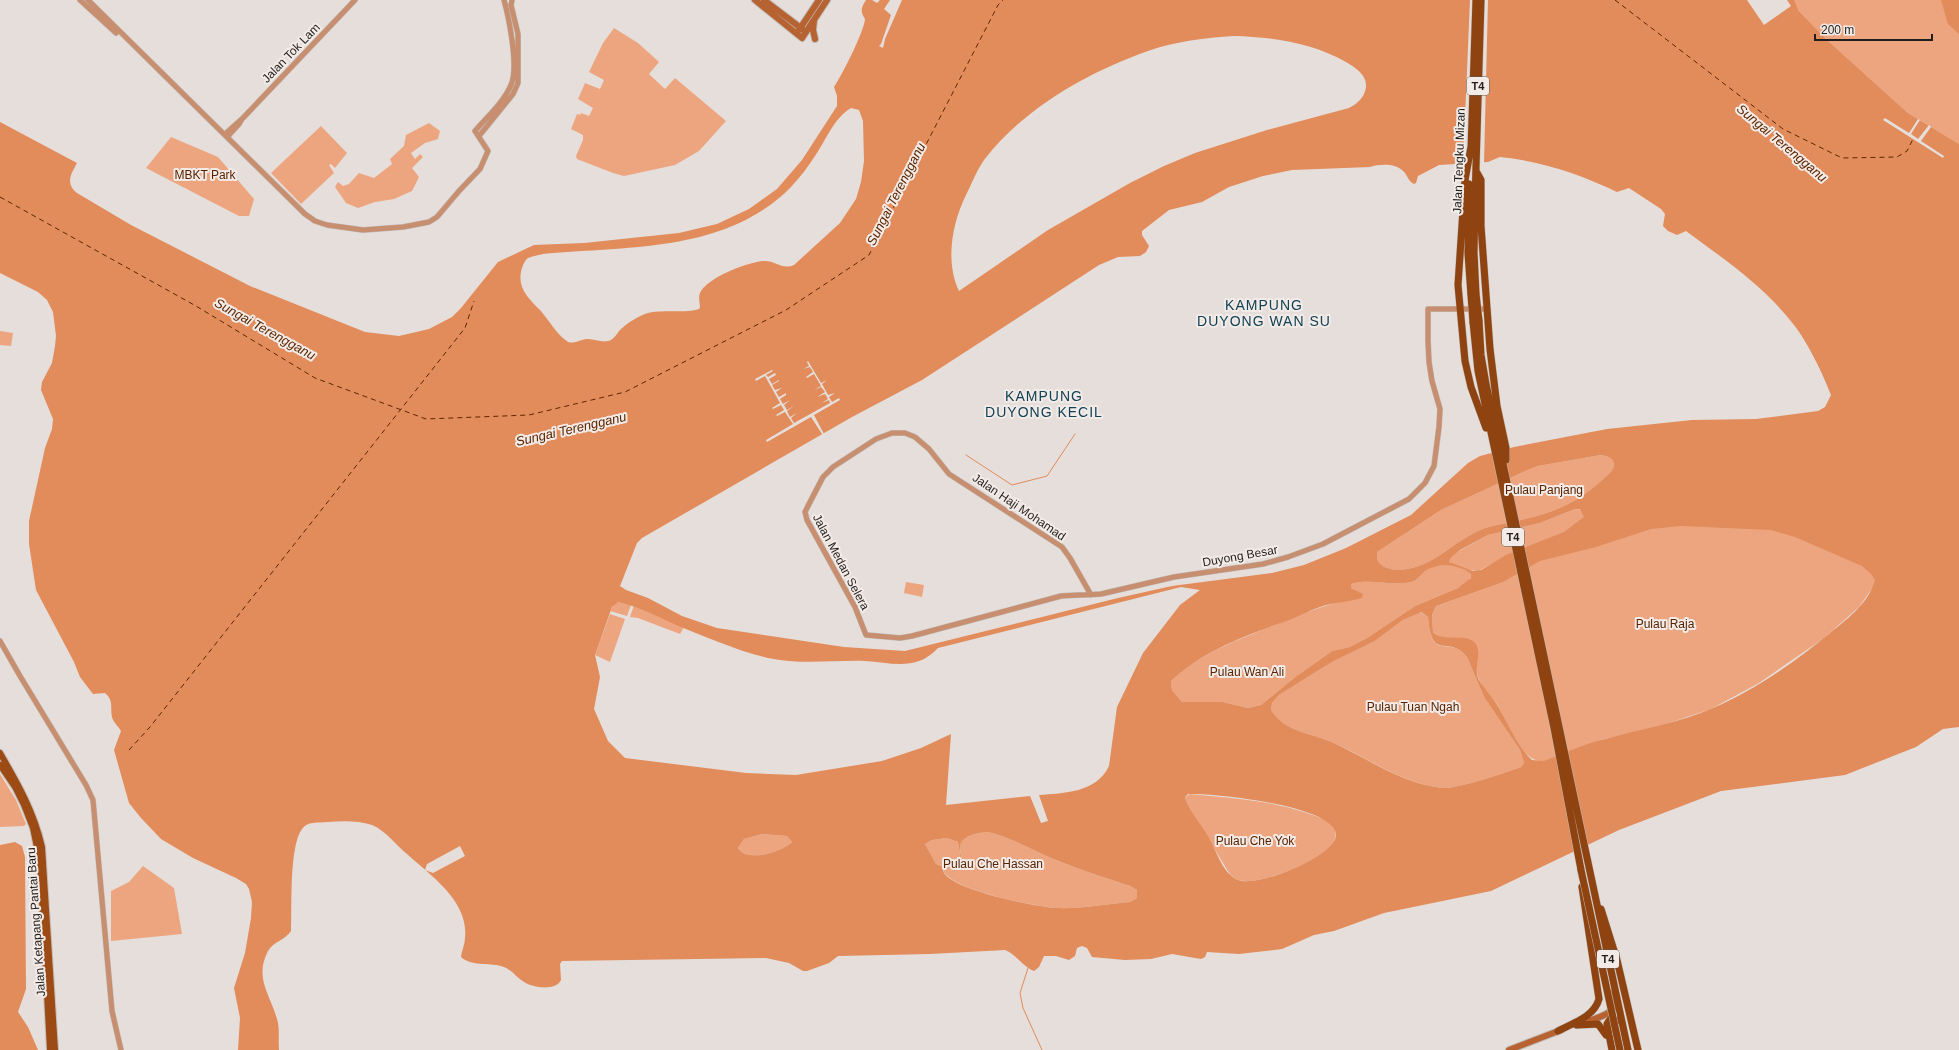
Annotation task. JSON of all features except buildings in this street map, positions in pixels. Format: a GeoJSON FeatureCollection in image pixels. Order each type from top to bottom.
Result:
{"type":"FeatureCollection","features":[{"type":"Feature","properties":{"kind":"highway","name":"Jalan Tengku Mizan"},"geometry":{"type":"LineString","coordinates":[[1476,0],[1471,147],[1466,169],[1472,201],[1468,253],[1476,322],[1475,356],[1491,417]]}},
{"type":"Feature","properties":{"kind":"highway","name":"Jalan Tengku Mizan"},"geometry":{"type":"LineString","coordinates":[[1472,201],[1481,180],[1476,171],[1481,0]]}},
{"type":"Feature","properties":{"kind":"highway"},"geometry":{"type":"LineString","coordinates":[[1472,201],[1458,262],[1459,309],[1465,361],[1472,388],[1491,417]]}},
{"type":"Feature","properties":{"kind":"highway"},"geometry":{"type":"LineString","coordinates":[[1472,201],[1481,226],[1494,382],[1491,417]]}},
{"type":"Feature","properties":{"kind":"highway","name":"T4"},"geometry":{"type":"LineString","coordinates":[[1491,417],[1506,476],[1526,584],[1556,727],[1589,867],[1628,1050]]}},
{"type":"Feature","properties":{"kind":"highway","name":"T4"},"geometry":{"type":"LineString","coordinates":[[1491,417],[1503,489],[1526,584]]}},
{"type":"Feature","properties":{"kind":"highway","name":"T4"},"geometry":{"type":"LineString","coordinates":[[1556,727],[1581,870],[1620,1050]]}},
{"type":"Feature","properties":{"kind":"highway"},"geometry":{"type":"LineString","coordinates":[[1558,1031],[1590,1014],[1597,1004],[1598,991],[1584,904],[1581,870]]}},
{"type":"Feature","properties":{"kind":"highway"},"geometry":{"type":"LineString","coordinates":[[1591,878],[1618,960],[1638,1050]]}},
{"type":"Feature","properties":{"kind":"highway"},"geometry":{"type":"LineString","coordinates":[[1598,991],[1605,997],[1612,993],[1609,961]]}},
{"type":"Feature","properties":{"kind":"highway"},"geometry":{"type":"LineString","coordinates":[[1611,1046],[1607,1024],[1609,1020],[1614,1018],[1617,1021],[1624,1050]]}},
{"type":"Feature","properties":{"kind":"highway"},"geometry":{"type":"LineString","coordinates":[[1577,1025],[1598,1024],[1603,1028],[1611,1046]]}},
{"type":"Feature","properties":{"kind":"main road"},"geometry":{"type":"LineString","coordinates":[[755,0],[802,38],[803,30]]}},
{"type":"Feature","properties":{"kind":"main road"},"geometry":{"type":"LineString","coordinates":[[764,0],[803,30]]}},
{"type":"Feature","properties":{"kind":"main road"},"geometry":{"type":"LineString","coordinates":[[796,34],[803,30],[820,0]]}},
{"type":"Feature","properties":{"kind":"main road"},"geometry":{"type":"LineString","coordinates":[[790,20],[811,18],[827,0]]}},
{"type":"Feature","properties":{"kind":"main road"},"geometry":{"type":"LineString","coordinates":[[811,18],[815,39]]}},
{"type":"Feature","properties":{"kind":"main road","name":"Jalan Ketapang Pantai Baru"},"geometry":{"type":"LineString","coordinates":[[0,753],[28,803],[38,827],[42,847],[55,1050]]}},
{"type":"Feature","properties":{"kind":"main road","name":"Jalan Ketapang Pantai Baru"},"geometry":{"type":"LineString","coordinates":[[0,765],[15,787],[24,804],[33,828],[40,862],[50,1050]]}},
{"type":"Feature","properties":{"kind":"main road"},"geometry":{"type":"LineString","coordinates":[[1511,1049],[1606,1014],[1613,1010],[1615,1005],[1612,993]]}},
{"type":"Feature","properties":{"kind":"street"},"geometry":{"type":"LineString","coordinates":[[80,0],[144,57],[226,135],[299,209],[315,220],[346,229],[364,230],[419,225],[437,217],[480,169],[488,151],[475,131],[506,94],[513,81],[509,4]]}},
{"type":"Feature","properties":{"kind":"street"},"geometry":{"type":"LineString","coordinates":[[88,0],[144,57]]}},
{"type":"Feature","properties":{"kind":"street","name":"Jalan Tok Lam"},"geometry":{"type":"LineString","coordinates":[[226,135],[239,124],[242,119],[355,0]]}},
{"type":"Feature","properties":{"kind":"street"},"geometry":{"type":"LineString","coordinates":[[500,0],[509,4]]}},
{"type":"Feature","properties":{"kind":"street"},"geometry":{"type":"LineString","coordinates":[[479,136],[513,94],[518,83],[518,34],[509,4],[504,0]]}},
{"type":"Feature","properties":{"kind":"street","name":"Duyong Besar"},"geometry":{"type":"LineString","coordinates":[[866,635],[900,638],[1061,596],[1091,595],[1113,592],[1174,577],[1263,564],[1288,558],[1323,544],[1409,499],[1425,483],[1434,466],[1439,427],[1440,409],[1432,381],[1429,362],[1428,309],[1459,309]]}},
{"type":"Feature","properties":{"kind":"street"},"geometry":{"type":"LineString","coordinates":[[1459,309],[1487,309]]}},
{"type":"Feature","properties":{"kind":"street","name":"Jalan Medan Selera"},"geometry":{"type":"LineString","coordinates":[[866,635],[855,607],[806,520],[805,512],[823,477],[833,467],[869,443],[892,433],[904,433],[915,437],[936,456],[941,463]]}},
{"type":"Feature","properties":{"kind":"street","name":"Jalan Haji Mohamad"},"geometry":{"type":"LineString","coordinates":[[941,463],[949,474],[1062,547],[1091,595]]}},
{"type":"Feature","properties":{"kind":"street"},"geometry":{"type":"LineString","coordinates":[[0,641],[86,785],[92,800],[112,1011],[121,1050]]}},
{"type":"Feature","properties":{"kind":"green space"},"geometry":{"type":"Polygon","coordinates":[[[1743,0],[1959,0],[1959,144],[1908,113],[1826,39],[1798,10],[1743,0]]]}},
{"type":"Feature","properties":{"kind":"green space"},"geometry":{"type":"Polygon","coordinates":[[[614,28],[638,43],[659,62],[649,74],[665,89],[675,78],[726,121],[699,151],[675,165],[624,176],[577,159],[576,156],[583,140],[583,135],[571,129],[577,114],[580,115],[581,113],[589,116],[593,108],[578,99],[585,83],[600,89],[604,80],[589,72],[603,43],[614,28]]]}},
{"type":"Feature","properties":{"kind":"green space"},"geometry":{"type":"Polygon","coordinates":[[[429,123],[440,131],[438,139],[425,143],[411,153],[415,159],[420,154],[423,157],[412,168],[419,177],[412,191],[394,199],[375,202],[358,208],[346,203],[335,187],[338,182],[343,186],[349,184],[359,173],[374,178],[392,164],[390,159],[404,146],[406,135],[429,123]]]}},
{"type":"Feature","properties":{"kind":"green space"},"geometry":{"type":"Polygon","coordinates":[[[321,126],[347,153],[335,168],[331,164],[329,165],[334,173],[301,204],[271,173],[321,126]]]}},
{"type":"Feature","properties":{"kind":"green space","name":"MBKT Park"},"geometry":{"type":"Polygon","coordinates":[[[171,137],[218,157],[254,199],[249,216],[239,216],[146,168],[171,137]]]}},
{"type":"Feature","properties":{"kind":"green space"},"geometry":{"type":"Polygon","coordinates":[[[0,331],[13,333],[11,346],[0,345],[0,331]]]}},
{"type":"Feature","properties":{"kind":"green space","name":"Pulau Panjang"},"geometry":{"type":"Polygon","coordinates":[[[1601,455],[1608,457],[1613,461],[1614,467],[1611,472],[1591,489],[1562,507],[1541,515],[1491,526],[1481,530],[1429,562],[1419,566],[1395,570],[1384,567],[1377,561],[1377,552],[1441,510],[1538,466],[1601,455]]]}},
{"type":"Feature","properties":{"kind":"green space","name":"Pulau Raja"},"geometry":{"type":"Polygon","coordinates":[[[1575,509],[1911,534],[1859,607],[1824,638],[1759,683],[1711,709],[1654,728],[1604,739],[1543,761],[1535,760],[1521,748],[1497,704],[1479,679],[1477,674],[1478,650],[1472,641],[1440,637],[1433,632],[1432,615],[1436,606],[1501,583],[1493,563],[1478,571],[1463,569],[1469,572],[1472,576],[1465,585],[1415,606],[1367,638],[1350,647],[1332,651],[1294,678],[1261,705],[1248,708],[1223,702],[1182,702],[1172,690],[1171,681],[1198,660],[1213,651],[1316,609],[1339,602],[1355,600],[1360,593],[1351,588],[1351,584],[1366,582],[1396,584],[1416,580],[1429,568],[1442,565],[1455,566],[1449,562],[1451,558],[1459,551],[1488,535],[1540,523],[1575,509]]]}},
{"type":"Feature","properties":{"kind":"green space"},"geometry":{"type":"Polygon","coordinates":[[[906,582],[924,585],[922,597],[904,593],[906,582]]]}},
{"type":"Feature","properties":{"kind":"green space"},"geometry":{"type":"Polygon","coordinates":[[[618,602],[631,605],[627,616],[610,611],[615,603],[618,602]]]}},
{"type":"Feature","properties":{"kind":"green space"},"geometry":{"type":"Polygon","coordinates":[[[634,605],[684,627],[680,634],[638,618],[630,617],[634,605]]]}},
{"type":"Feature","properties":{"kind":"green space","name":"Pulau Tuan Ngah"},"geometry":{"type":"Polygon","coordinates":[[[1420,612],[1428,617],[1430,632],[1433,640],[1437,644],[1460,650],[1467,657],[1484,697],[1520,750],[1524,763],[1521,767],[1460,786],[1442,788],[1428,786],[1400,776],[1327,740],[1300,732],[1277,718],[1271,710],[1272,703],[1279,695],[1332,662],[1375,641],[1403,620],[1420,612]]]}},
{"type":"Feature","properties":{"kind":"green space"},"geometry":{"type":"Polygon","coordinates":[[[610,614],[625,619],[610,662],[595,655],[610,614]]]}},
{"type":"Feature","properties":{"kind":"green space"},"geometry":{"type":"Polygon","coordinates":[[[0,774],[16,800],[26,824],[24,826],[0,827],[0,774]]]}},
{"type":"Feature","properties":{"kind":"green space","name":"Pulau Che Yok"},"geometry":{"type":"Polygon","coordinates":[[[1190,794],[1249,800],[1293,809],[1327,821],[1332,825],[1336,836],[1331,846],[1320,856],[1287,872],[1255,880],[1240,880],[1234,878],[1229,873],[1186,802],[1185,797],[1190,794]]]}},
{"type":"Feature","properties":{"kind":"green space","name":"Pulau Che Hassan"},"geometry":{"type":"Polygon","coordinates":[[[988,832],[1009,839],[1064,863],[1130,886],[1137,890],[1137,898],[1130,902],[1084,907],[1046,907],[1014,901],[977,891],[949,877],[943,870],[944,868],[954,871],[963,864],[960,848],[963,840],[966,837],[988,832]]]}},
{"type":"Feature","properties":{"kind":"green space"},"geometry":{"type":"Polygon","coordinates":[[[762,834],[787,836],[792,842],[787,846],[773,852],[756,855],[749,855],[742,852],[738,848],[744,839],[762,834]]]}},
{"type":"Feature","properties":{"kind":"green space"},"geometry":{"type":"Polygon","coordinates":[[[947,838],[958,842],[960,854],[959,865],[952,870],[936,864],[925,844],[932,840],[947,838]]]}},
{"type":"Feature","properties":{"kind":"green space"},"geometry":{"type":"Polygon","coordinates":[[[143,866],[174,888],[182,934],[111,941],[111,891],[129,882],[143,866]]]}},
{"type":"Feature","properties":{"kind":"water","name":"Sungai Terengganu"},"geometry":{"type":"Polygon","coordinates":[[[866,0],[872,0],[877,3],[880,0],[1794,0],[1798,10],[1826,39],[1908,113],[1959,144],[1959,727],[1943,729],[1916,747],[1845,775],[1721,791],[1619,830],[1491,891],[1384,913],[1334,931],[1314,935],[1282,949],[1239,954],[1207,952],[1205,957],[1201,959],[1172,954],[1151,959],[1125,960],[1092,957],[1087,948],[1082,946],[1077,948],[1075,956],[1069,960],[1056,956],[1044,956],[1039,967],[1034,971],[1005,950],[930,954],[838,956],[829,963],[807,971],[803,971],[789,963],[766,958],[562,961],[560,964],[561,980],[558,983],[549,987],[533,986],[524,982],[504,967],[467,961],[462,958],[461,956],[465,940],[465,925],[461,912],[455,901],[437,880],[377,827],[366,823],[355,822],[338,821],[313,823],[304,826],[298,837],[295,849],[292,878],[291,931],[286,937],[270,948],[264,961],[263,978],[278,1023],[279,1050],[238,1050],[240,1018],[234,988],[245,953],[251,918],[252,902],[249,889],[246,884],[236,878],[193,858],[161,839],[129,803],[114,750],[121,731],[111,714],[110,698],[105,693],[93,694],[80,677],[74,662],[36,590],[29,544],[29,521],[45,448],[52,429],[53,419],[41,390],[42,382],[52,363],[56,336],[53,312],[47,300],[38,292],[0,273],[0,122],[77,163],[70,178],[73,189],[77,193],[131,225],[250,286],[365,332],[399,336],[429,329],[452,317],[498,262],[534,245],[584,243],[679,233],[717,224],[749,209],[777,189],[802,160],[837,106],[837,96],[834,87],[847,64],[864,25],[865,19],[862,14],[862,7],[866,0]],[[1234,36],[1180,42],[1148,51],[1080,81],[1037,109],[1018,124],[1000,142],[979,168],[957,218],[951,255],[952,268],[959,291],[1048,230],[1130,183],[1164,166],[1195,153],[1267,130],[1349,108],[1360,100],[1364,94],[1366,87],[1365,79],[1357,69],[1333,55],[1320,50],[1292,42],[1263,38],[1234,36]],[[851,108],[835,123],[810,164],[791,187],[765,208],[737,224],[706,235],[674,242],[642,247],[543,254],[531,257],[525,261],[522,268],[521,281],[524,292],[544,314],[556,331],[568,342],[573,343],[584,339],[608,341],[611,340],[626,325],[644,314],[654,312],[697,310],[700,308],[699,295],[704,287],[729,271],[749,264],[765,261],[782,266],[794,265],[840,223],[856,199],[861,182],[864,161],[863,121],[859,110],[851,108]],[[1500,157],[1488,162],[1439,165],[1418,176],[1416,183],[1414,184],[1401,169],[1388,165],[1292,170],[1263,176],[1229,187],[1202,202],[1169,210],[1142,231],[1142,235],[1149,246],[1146,252],[1140,256],[1118,257],[1099,265],[922,380],[852,417],[642,538],[637,543],[620,586],[626,590],[648,598],[682,616],[717,628],[844,647],[905,651],[1172,586],[1272,573],[1304,565],[1346,548],[1411,515],[1468,463],[1480,456],[1514,447],[1607,429],[1692,420],[1756,419],[1818,411],[1825,407],[1831,395],[1824,378],[1805,341],[1783,311],[1743,274],[1686,231],[1677,235],[1668,231],[1663,226],[1665,214],[1661,209],[1629,188],[1617,192],[1560,169],[1500,157]],[[1601,455],[1538,466],[1441,510],[1377,552],[1378,562],[1384,567],[1395,570],[1419,566],[1429,562],[1481,530],[1491,526],[1541,515],[1562,507],[1581,496],[1601,481],[1613,469],[1614,463],[1610,458],[1601,455]],[[1575,509],[1540,523],[1488,535],[1460,550],[1451,558],[1449,562],[1473,571],[1481,570],[1506,555],[1564,532],[1584,517],[1580,509],[1575,509]],[[1681,526],[1651,529],[1596,547],[1540,561],[1501,583],[1436,606],[1432,615],[1433,632],[1437,635],[1472,640],[1476,644],[1478,648],[1478,678],[1496,703],[1516,740],[1526,754],[1532,760],[1543,761],[1597,741],[1687,718],[1729,701],[1744,693],[1789,665],[1817,644],[1857,610],[1868,596],[1875,580],[1862,566],[1795,537],[1771,530],[1681,526]],[[1443,565],[1425,571],[1416,580],[1411,582],[1396,584],[1358,582],[1351,584],[1351,588],[1363,594],[1362,598],[1320,607],[1213,651],[1184,670],[1171,681],[1172,690],[1182,702],[1223,702],[1248,708],[1261,705],[1294,678],[1332,651],[1350,647],[1367,638],[1415,606],[1458,588],[1471,578],[1471,574],[1458,567],[1443,565]],[[1181,587],[938,648],[922,660],[904,664],[865,661],[804,662],[768,658],[733,647],[674,624],[653,614],[618,602],[612,607],[595,655],[600,677],[594,709],[608,741],[625,758],[746,773],[796,775],[882,761],[921,748],[951,734],[946,805],[1030,796],[1041,823],[1048,821],[1039,795],[1069,792],[1088,787],[1103,775],[1109,766],[1117,707],[1143,653],[1180,605],[1200,590],[1181,587]],[[1421,612],[1403,620],[1375,641],[1332,662],[1279,695],[1272,703],[1271,710],[1277,718],[1300,732],[1327,740],[1400,777],[1428,786],[1450,788],[1459,786],[1521,767],[1524,763],[1520,750],[1484,697],[1467,657],[1460,650],[1437,644],[1433,640],[1430,631],[1428,617],[1421,612]],[[1188,794],[1185,797],[1188,805],[1207,834],[1224,868],[1238,880],[1248,881],[1262,879],[1278,875],[1295,868],[1324,852],[1333,843],[1336,834],[1330,824],[1315,815],[1294,808],[1270,803],[1221,796],[1188,794]],[[988,832],[979,833],[966,838],[961,844],[961,867],[954,871],[944,868],[943,871],[949,878],[961,885],[1014,901],[1057,908],[1084,907],[1130,902],[1137,898],[1137,890],[1130,886],[1064,863],[1002,836],[988,832]],[[762,834],[744,839],[738,848],[742,852],[749,855],[765,854],[781,849],[792,842],[787,836],[762,834]],[[947,838],[932,840],[925,844],[936,864],[952,870],[959,865],[960,858],[958,842],[947,838]]]}},
{"type":"Feature","properties":{"kind":"water"},"geometry":{"type":"Polygon","coordinates":[[[1941,0],[1959,0],[1959,34],[1948,24],[1941,0]]]}},
{"type":"Feature","properties":{"kind":"water"},"geometry":{"type":"Polygon","coordinates":[[[15,842],[22,846],[25,857],[26,989],[18,1012],[28,1027],[38,1050],[0,1050],[0,845],[15,842]]]}},
{"type":"Feature","properties":{"kind":"pier"},"geometry":{"type":"Polygon","coordinates":[[[890,0],[902,0],[885,39],[883,48],[879,46],[891,15],[884,9],[890,0]]]}},
{"type":"Feature","properties":{"kind":"pier"},"geometry":{"type":"Polygon","coordinates":[[[1470,0],[1488,0],[1484,164],[1463,165],[1470,0]]]}},
{"type":"Feature","properties":{"kind":"pier"},"geometry":{"type":"Polygon","coordinates":[[[1747,0],[1787,0],[1791,6],[1764,25],[1747,0]]]}},
{"type":"Feature","properties":{"kind":"pier"},"geometry":{"type":"Polygon","coordinates":[[[1885,118],[1909,133],[1918,119],[1920,120],[1911,134],[1918,139],[1929,125],[1931,127],[1921,141],[1944,156],[1943,158],[1883,120],[1885,118]]]}},
{"type":"Feature","properties":{"kind":"pier"},"geometry":{"type":"Polygon","coordinates":[[[808,361],[821,383],[827,380],[822,384],[828,395],[835,393],[829,397],[832,402],[839,398],[840,400],[814,415],[824,434],[822,434],[811,417],[767,442],[766,440],[793,424],[785,412],[777,416],[776,415],[784,410],[781,405],[773,409],[772,408],[780,403],[765,376],[756,381],[755,379],[772,370],[773,371],[766,375],[768,377],[775,373],[776,375],[769,379],[772,384],[779,380],[772,385],[775,390],[782,388],[776,392],[779,397],[786,393],[786,395],[780,399],[783,404],[790,400],[784,405],[787,410],[794,406],[787,411],[790,417],[797,413],[791,418],[794,423],[830,403],[829,400],[822,403],[828,399],[825,394],[817,397],[825,392],[821,387],[814,390],[821,386],[814,374],[807,378],[806,377],[813,372],[810,367],[803,369],[809,366],[808,361]]]}},
{"type":"Feature","properties":{"kind":"pier"},"geometry":{"type":"Polygon","coordinates":[[[460,846],[465,856],[433,873],[425,870],[427,864],[460,846]]]}},
{"type":"Feature","properties":{"kind":"waterway"},"geometry":{"type":"LineString","coordinates":[[966,455],[1012,485],[1047,476],[1075,434]]}},
{"type":"Feature","properties":{"kind":"waterway"},"geometry":{"type":"LineString","coordinates":[[1028,968],[1020,993],[1023,1008],[1042,1050]]}},
{"type":"Feature","properties":{"kind":"ferry route"},"geometry":{"type":"LineString","coordinates":[[0,197],[196,306],[315,378],[426,419],[529,415],[625,392],[786,310],[869,255],[998,5],[1003,0]]}},
{"type":"Feature","properties":{"kind":"ferry route"},"geometry":{"type":"LineString","coordinates":[[1615,0],[1783,129],[1842,158],[1897,157],[1907,151],[1913,139]]}},
{"type":"Feature","properties":{"kind":"ferry route"},"geometry":{"type":"LineString","coordinates":[[129,750],[150,727],[465,328],[474,301]]}},
{"type":"Feature","properties":{"kind":"district","name":"KAMPUNG DUYONG WAN SU"},"geometry":{"type":"Point","coordinates":[1264,314]}},
{"type":"Feature","properties":{"kind":"district","name":"KAMPUNG DUYONG KECIL"},"geometry":{"type":"Point","coordinates":[1044,404]}},
{"type":"Feature","properties":{"kind":"park label","name":"Pulau Wan Ali"},"geometry":{"type":"Point","coordinates":[1247,672]}}]}
